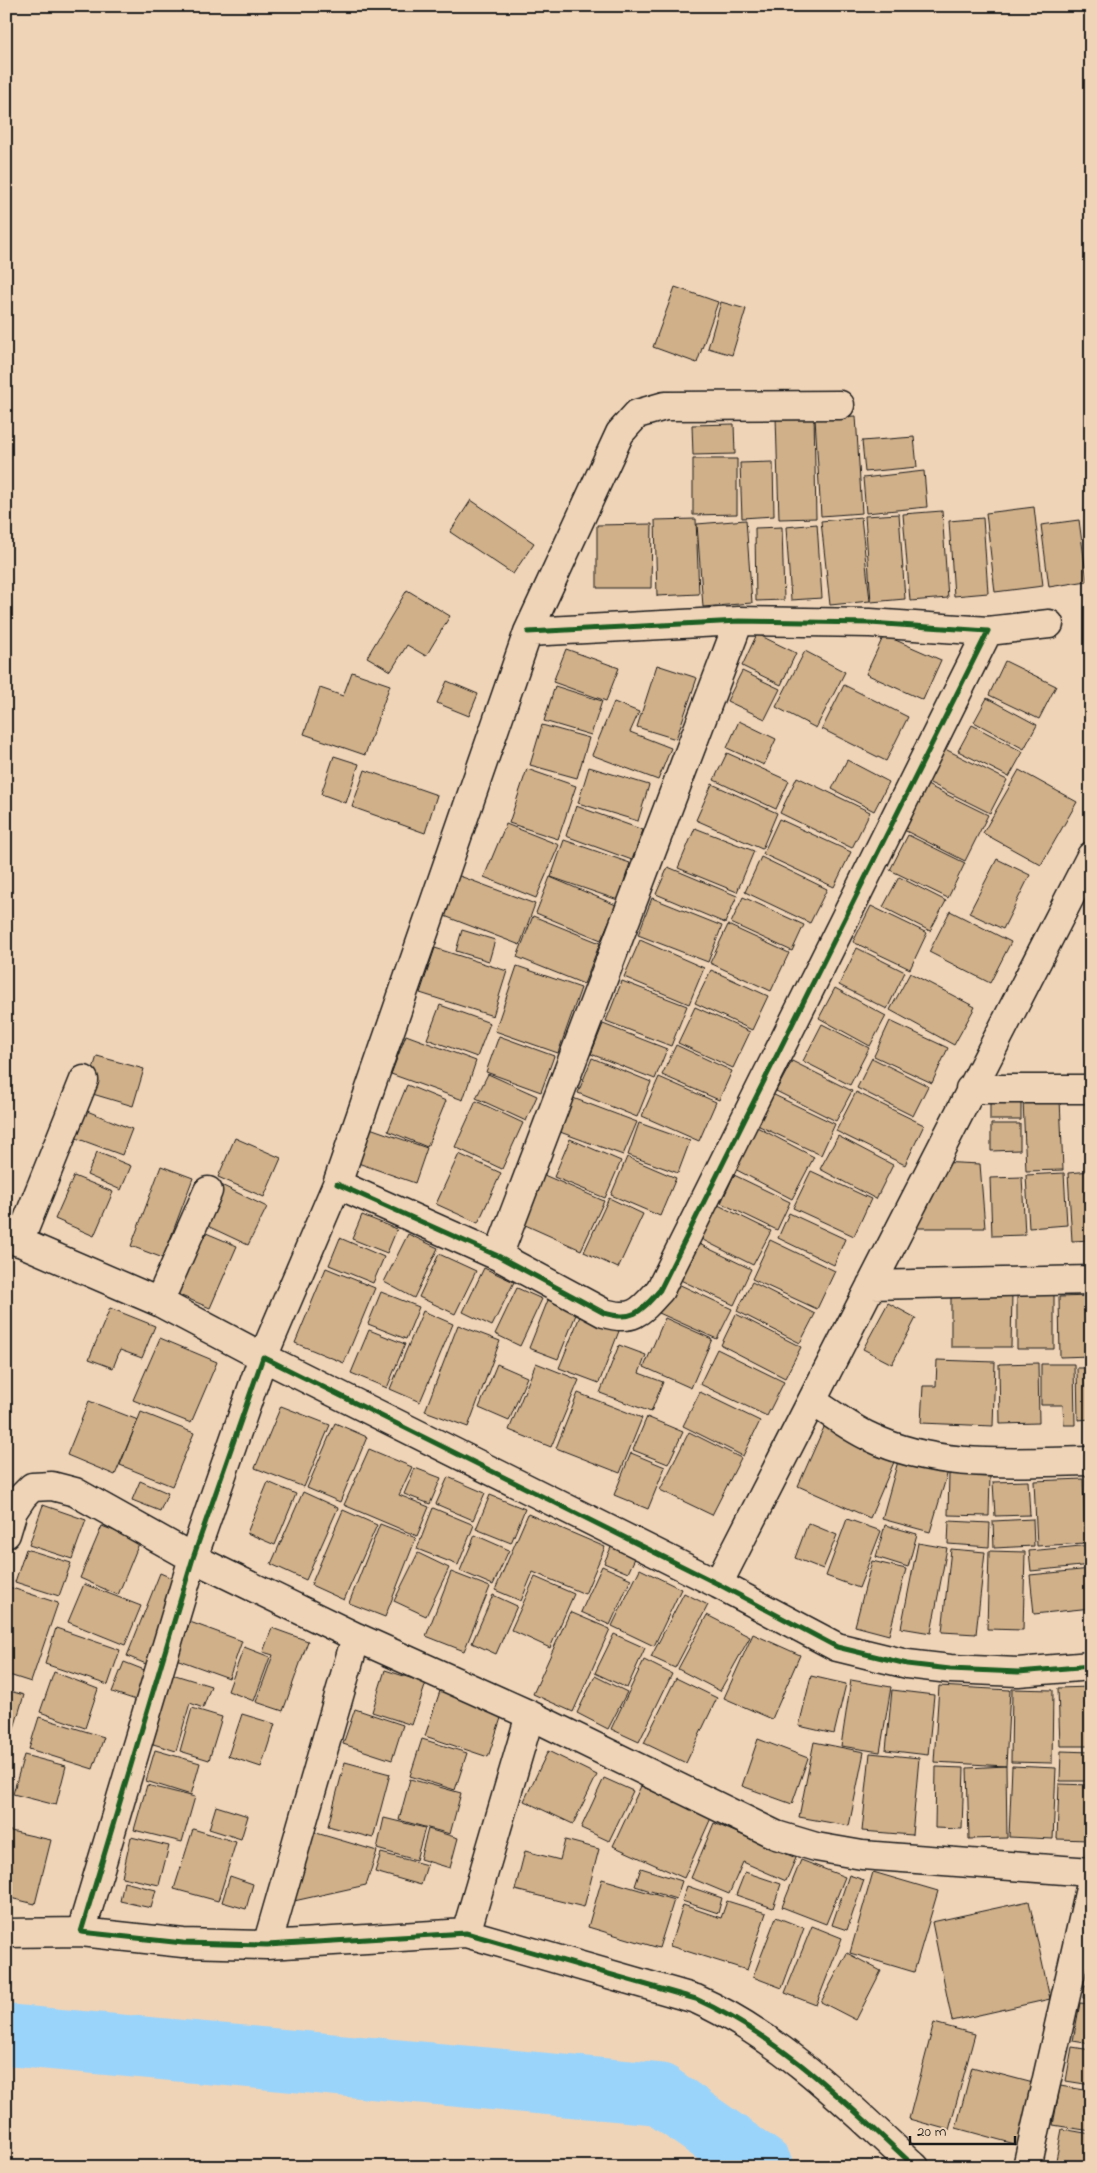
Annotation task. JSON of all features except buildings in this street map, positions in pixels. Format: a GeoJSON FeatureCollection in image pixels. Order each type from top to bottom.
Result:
{"type":"FeatureCollection","features":[{"type":"Feature","properties":{"kind":"street"},"geometry":{"type":"LineString","coordinates":[[81,1932],[193,1558],[263,1357],[337,1184],[528,632],[620,432],[637,414],[665,406],[840,405]]}},
{"type":"Feature","properties":{"kind":"street"},"geometry":{"type":"LineString","coordinates":[[528,632],[739,621],[870,623],[988,631],[1049,624]]}},
{"type":"Feature","properties":{"kind":"street"},"geometry":{"type":"LineString","coordinates":[[498,1256],[739,621]]}},
{"type":"Feature","properties":{"kind":"street"},"geometry":{"type":"LineString","coordinates":[[337,1184],[498,1256],[604,1313],[619,1318],[629,1316],[642,1309],[660,1290],[988,631]]}},
{"type":"Feature","properties":{"kind":"street"},"geometry":{"type":"LineString","coordinates":[[718,1584],[1091,856]]}},
{"type":"Feature","properties":{"kind":"street"},"geometry":{"type":"LineString","coordinates":[[84,1080],[12,1239],[159,1302],[263,1357],[718,1584],[836,1648],[907,1664],[950,1669],[1018,1672],[1091,1666]]}},
{"type":"Feature","properties":{"kind":"street"},"geometry":{"type":"LineString","coordinates":[[970,1089],[1091,1089]]}},
{"type":"Feature","properties":{"kind":"street"},"geometry":{"type":"LineString","coordinates":[[159,1302],[208,1191]]}},
{"type":"Feature","properties":{"kind":"street"},"geometry":{"type":"LineString","coordinates":[[871,1285],[1091,1280]]}},
{"type":"Feature","properties":{"kind":"street"},"geometry":{"type":"LineString","coordinates":[[812,1401],[869,1437],[897,1448],[936,1457],[982,1463],[1091,1461]]}},
{"type":"Feature","properties":{"kind":"street"},"geometry":{"type":"LineString","coordinates":[[6,1534],[13,1511],[23,1496],[32,1488],[52,1486],[75,1492],[193,1558],[356,1637],[530,1716],[776,1835],[816,1847],[862,1855],[1091,1872]]}},
{"type":"Feature","properties":{"kind":"street"},"geometry":{"type":"LineString","coordinates":[[267,1945],[356,1637]]}},
{"type":"Feature","properties":{"kind":"street"},"geometry":{"type":"LineString","coordinates":[[466,1932],[530,1716]]}},
{"type":"Feature","properties":{"kind":"street"},"geometry":{"type":"LineString","coordinates":[[1027,2167],[1091,1884]]}},
{"type":"Feature","properties":{"kind":"street"},"geometry":{"type":"LineString","coordinates":[[6,1933],[81,1932],[183,1943],[267,1945],[466,1932],[696,1999],[727,2013],[761,2034],[808,2072],[915,2167]]}},
{"type":"Feature","properties":{"kind":"waterway"},"geometry":{"type":"LineString","coordinates":[[6,2035],[659,2094],[762,2167]]}},
{"type":"Feature","properties":{"kind":"cycle path"},"geometry":{"type":"LineString","coordinates":[[337,1184],[498,1256],[604,1313],[623,1316],[636,1313],[642,1309],[660,1290],[988,631],[870,623],[739,621],[528,632]]}},
{"type":"Feature","properties":{"kind":"cycle path"},"geometry":{"type":"LineString","coordinates":[[915,2167],[812,2074],[757,2033],[727,2015],[696,1999],[466,1933],[267,1945],[183,1943],[81,1932],[193,1558],[263,1357],[718,1584],[837,1647],[907,1664],[950,1669],[1018,1672],[1091,1666]]}}]}
